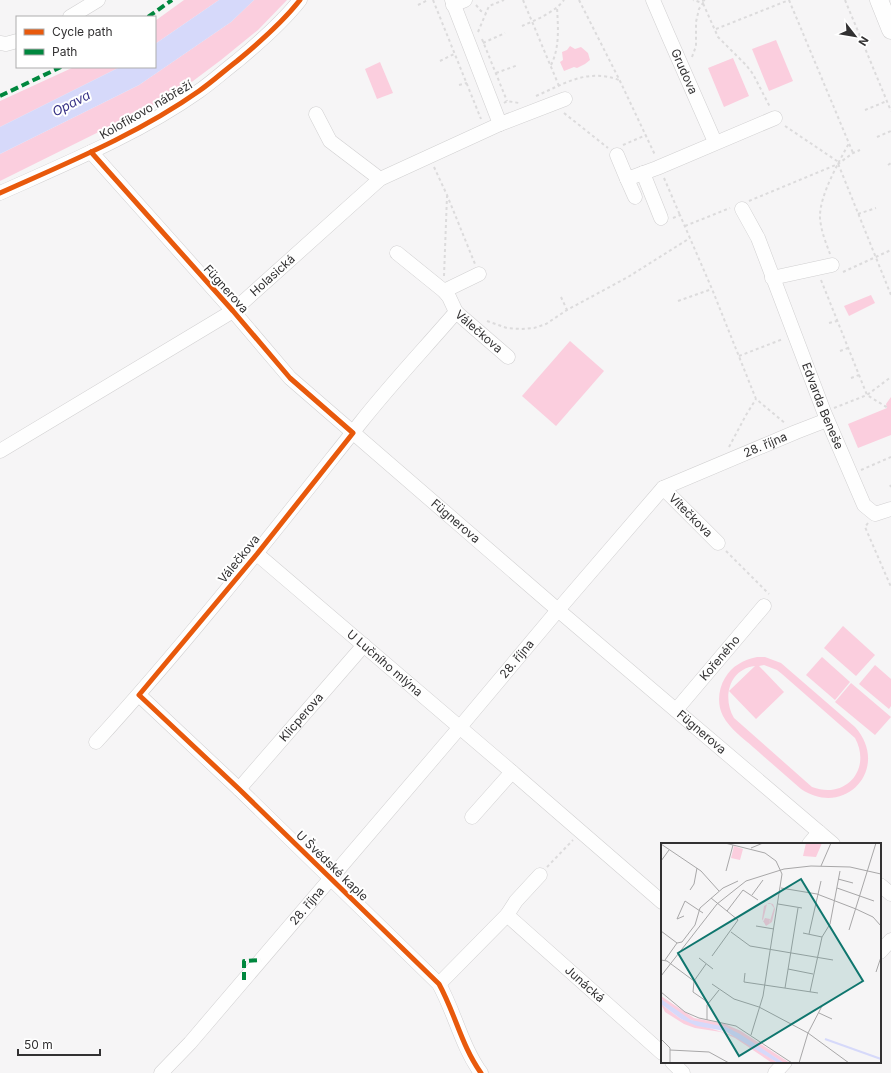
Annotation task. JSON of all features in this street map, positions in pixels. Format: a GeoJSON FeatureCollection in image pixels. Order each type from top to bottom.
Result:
{"type":"FeatureCollection","features":[{"type":"Feature","properties":{"kind":"main road"},"geometry":{"type":"LineString","coordinates":[[879,0],[891,30]]}},
{"type":"Feature","properties":{"kind":"street"},"geometry":{"type":"LineString","coordinates":[[72,16],[98,0]]}},
{"type":"Feature","properties":{"kind":"street","name":"Kolofíkovo nábřeží"},"geometry":{"type":"LineString","coordinates":[[0,194],[91,152],[159,116],[200,91],[260,42],[300,0]]}},
{"type":"Feature","properties":{"kind":"street","name":"Grudova"},"geometry":{"type":"LineString","coordinates":[[653,0],[715,142]]}},
{"type":"Feature","properties":{"kind":"street"},"geometry":{"type":"LineString","coordinates":[[457,2],[500,124]]}},
{"type":"Feature","properties":{"kind":"street"},"geometry":{"type":"LineString","coordinates":[[0,43],[6,44],[16,41]]}},
{"type":"Feature","properties":{"kind":"street","name":"Holasická"},"geometry":{"type":"LineString","coordinates":[[0,451],[233,311],[380,179],[559,96]]}},
{"type":"Feature","properties":{"kind":"street"},"geometry":{"type":"LineString","coordinates":[[316,114],[330,141],[380,179]]}},
{"type":"Feature","properties":{"kind":"street"},"geometry":{"type":"LineString","coordinates":[[627,179],[775,118]]}},
{"type":"Feature","properties":{"kind":"street","name":"Fügnerova"},"geometry":{"type":"LineString","coordinates":[[91,152],[233,311],[290,378],[558,610],[832,843]]}},
{"type":"Feature","properties":{"kind":"street"},"geometry":{"type":"LineString","coordinates":[[614,153],[635,197]]}},
{"type":"Feature","properties":{"kind":"street"},"geometry":{"type":"LineString","coordinates":[[643,173],[661,218]]}},
{"type":"Feature","properties":{"kind":"street","name":"Edvarda Beneše"},"geometry":{"type":"LineString","coordinates":[[740,206],[758,238],[826,416],[864,505],[875,514]]}},
{"type":"Feature","properties":{"kind":"street"},"geometry":{"type":"LineString","coordinates":[[397,253],[444,291],[450,297],[456,312]]}},
{"type":"Feature","properties":{"kind":"street"},"geometry":{"type":"LineString","coordinates":[[772,278],[822,276],[834,266]]}},
{"type":"Feature","properties":{"kind":"street"},"geometry":{"type":"LineString","coordinates":[[444,291],[479,274]]}},
{"type":"Feature","properties":{"kind":"street","name":"Válečkova"},"geometry":{"type":"LineString","coordinates":[[96,742],[139,695],[257,554],[353,433],[456,312],[508,357]]}},
{"type":"Feature","properties":{"kind":"street","name":"28. října"},"geometry":{"type":"LineString","coordinates":[[161,1073],[190,1043],[663,488],[796,432],[826,416]]}},
{"type":"Feature","properties":{"kind":"street","name":"Vítečkova"},"geometry":{"type":"LineString","coordinates":[[663,488],[718,543]]}},
{"type":"Feature","properties":{"kind":"street"},"geometry":{"type":"LineString","coordinates":[[875,514],[891,509]]}},
{"type":"Feature","properties":{"kind":"street","name":"U Lučního mlýna"},"geometry":{"type":"LineString","coordinates":[[257,554],[661,901]]}},
{"type":"Feature","properties":{"kind":"street","name":"Kořeného"},"geometry":{"type":"LineString","coordinates":[[676,710],[764,606]]}},
{"type":"Feature","properties":{"kind":"street","name":"Klicperova"},"geometry":{"type":"LineString","coordinates":[[239,789],[364,645]]}},
{"type":"Feature","properties":{"kind":"street","name":"U Švédské kaple"},"geometry":{"type":"LineString","coordinates":[[139,695],[239,789],[439,984],[449,1002],[473,1061],[481,1073]]}},
{"type":"Feature","properties":{"kind":"street"},"geometry":{"type":"LineString","coordinates":[[472,817],[512,772]]}},
{"type":"Feature","properties":{"kind":"street"},"geometry":{"type":"LineString","coordinates":[[810,843],[819,832]]}},
{"type":"Feature","properties":{"kind":"street"},"geometry":{"type":"LineString","coordinates":[[439,984],[507,915],[516,901],[540,875]]}},
{"type":"Feature","properties":{"kind":"street"},"geometry":{"type":"LineString","coordinates":[[881,886],[891,894]]}},
{"type":"Feature","properties":{"kind":"street","name":"Junácká"},"geometry":{"type":"LineString","coordinates":[[507,915],[661,1052]]}},
{"type":"Feature","properties":{"kind":"street"},"geometry":{"type":"LineString","coordinates":[[881,951],[891,940]]}},
{"type":"Feature","properties":{"kind":"street"},"geometry":{"type":"LineString","coordinates":[[673,1063],[684,1073]]}},
{"type":"Feature","properties":{"kind":"street"},"geometry":{"type":"LineString","coordinates":[[775,1073],[784,1063]]}},
{"type":"Feature","properties":{"kind":"path"},"geometry":{"type":"LineString","coordinates":[[418,5],[428,0]]}},
{"type":"Feature","properties":{"kind":"path"},"geometry":{"type":"LineString","coordinates":[[433,0],[486,130]]}},
{"type":"Feature","properties":{"kind":"path"},"geometry":{"type":"LineString","coordinates":[[474,0],[479,9],[486,13]]}},
{"type":"Feature","properties":{"kind":"path"},"geometry":{"type":"LineString","coordinates":[[504,0],[489,6],[478,31],[507,101],[518,103],[521,102]]}},
{"type":"Feature","properties":{"kind":"path"},"geometry":{"type":"LineString","coordinates":[[523,0],[550,65],[559,96],[614,153],[646,135]]}},
{"type":"Feature","properties":{"kind":"path"},"geometry":{"type":"LineString","coordinates":[[522,26],[532,22],[557,7],[564,0]]}},
{"type":"Feature","properties":{"kind":"path"},"geometry":{"type":"LineString","coordinates":[[579,0],[646,135],[712,289],[756,399],[796,432]]}},
{"type":"Feature","properties":{"kind":"path"},"geometry":{"type":"LineString","coordinates":[[693,0],[703,3],[718,37],[746,65],[775,118],[837,161],[891,295]]}},
{"type":"Feature","properties":{"kind":"path"},"geometry":{"type":"LineString","coordinates":[[695,63],[692,56],[696,46],[696,22],[703,3],[702,1],[705,0]]}},
{"type":"Feature","properties":{"kind":"path"},"geometry":{"type":"LineString","coordinates":[[715,30],[789,0],[853,153]]}},
{"type":"Feature","properties":{"kind":"path"},"geometry":{"type":"LineString","coordinates":[[845,0],[891,111]]}},
{"type":"Feature","properties":{"kind":"path"},"geometry":{"type":"LineString","coordinates":[[550,65],[556,52],[558,38],[557,7]]}},
{"type":"Feature","properties":{"kind":"path"},"geometry":{"type":"LineString","coordinates":[[483,42],[505,33]]}},
{"type":"Feature","properties":{"kind":"path"},"geometry":{"type":"LineString","coordinates":[[440,61],[454,54]]}},
{"type":"Feature","properties":{"kind":"path"},"geometry":{"type":"LineString","coordinates":[[496,73],[518,65]]}},
{"type":"Feature","properties":{"kind":"path"},"geometry":{"type":"LineString","coordinates":[[534,97],[559,96],[579,78],[590,75],[608,76],[620,81]]}},
{"type":"Feature","properties":{"kind":"path"},"geometry":{"type":"LineString","coordinates":[[459,85],[467,83]]}},
{"type":"Feature","properties":{"kind":"path"},"geometry":{"type":"LineString","coordinates":[[866,110],[887,101]]}},
{"type":"Feature","properties":{"kind":"path"},"geometry":{"type":"LineString","coordinates":[[877,138],[891,131]]}},
{"type":"Feature","properties":{"kind":"path"},"geometry":{"type":"LineString","coordinates":[[849,143],[838,164],[821,206],[820,218],[824,239],[834,266],[875,257],[891,250]]}},
{"type":"Feature","properties":{"kind":"path"},"geometry":{"type":"LineString","coordinates":[[685,226],[740,206],[838,164],[853,153],[860,150]]}},
{"type":"Feature","properties":{"kind":"path"},"geometry":{"type":"LineString","coordinates":[[429,157],[447,195],[479,274]]}},
{"type":"Feature","properties":{"kind":"path"},"geometry":{"type":"LineString","coordinates":[[444,291],[447,195]]}},
{"type":"Feature","properties":{"kind":"path"},"geometry":{"type":"LineString","coordinates":[[858,214],[876,208]]}},
{"type":"Feature","properties":{"kind":"path"},"geometry":{"type":"LineString","coordinates":[[661,218],[663,222],[680,215]]}},
{"type":"Feature","properties":{"kind":"path"},"geometry":{"type":"LineString","coordinates":[[486,321],[507,328],[528,328],[546,324],[567,310],[628,277],[690,238]]}},
{"type":"Feature","properties":{"kind":"path"},"geometry":{"type":"LineString","coordinates":[[822,276],[825,293],[867,395],[888,408]]}},
{"type":"Feature","properties":{"kind":"path"},"geometry":{"type":"LineString","coordinates":[[678,301],[712,289]]}},
{"type":"Feature","properties":{"kind":"path"},"geometry":{"type":"LineString","coordinates":[[561,297],[567,310]]}},
{"type":"Feature","properties":{"kind":"path"},"geometry":{"type":"LineString","coordinates":[[829,323],[837,321]]}},
{"type":"Feature","properties":{"kind":"path"},"geometry":{"type":"LineString","coordinates":[[739,356],[794,334]]}},
{"type":"Feature","properties":{"kind":"path"},"geometry":{"type":"LineString","coordinates":[[840,351],[848,348]]}},
{"type":"Feature","properties":{"kind":"path"},"geometry":{"type":"LineString","coordinates":[[851,378],[859,375]]}},
{"type":"Feature","properties":{"kind":"path"},"geometry":{"type":"LineString","coordinates":[[826,416],[867,395],[891,377]]}},
{"type":"Feature","properties":{"kind":"path"},"geometry":{"type":"LineString","coordinates":[[721,464],[746,414],[756,399]]}},
{"type":"Feature","properties":{"kind":"path"},"geometry":{"type":"LineString","coordinates":[[851,475],[891,457]]}},
{"type":"Feature","properties":{"kind":"path"},"geometry":{"type":"LineString","coordinates":[[875,514],[865,527],[891,587]]}},
{"type":"Feature","properties":{"kind":"path"},"geometry":{"type":"LineString","coordinates":[[718,543],[772,597],[764,606]]}},
{"type":"Feature","properties":{"kind":"path"},"geometry":{"type":"LineString","coordinates":[[540,875],[580,832]]}},
{"type":"Feature","properties":{"kind":"shaded area"},"geometry":{"type":"Polygon","coordinates":[[[184,0],[219,0],[156,43],[156,20],[184,0]]]}},
{"type":"Feature","properties":{"kind":"shaded area"},"geometry":{"type":"Polygon","coordinates":[[[254,0],[287,0],[258,30],[189,84],[151,106],[0,181],[0,154],[139,85],[231,22],[254,0]]]}},
{"type":"Feature","properties":{"kind":"shaded area"},"geometry":{"type":"Polygon","coordinates":[[[776,40],[793,81],[769,91],[752,49],[776,40]]]}},
{"type":"Feature","properties":{"kind":"shaded area"},"geometry":{"type":"Polygon","coordinates":[[[570,46],[575,49],[581,47],[588,53],[590,60],[577,68],[574,67],[564,71],[560,62],[563,60],[562,52],[567,50],[570,46]]]}},
{"type":"Feature","properties":{"kind":"shaded area"},"geometry":{"type":"Polygon","coordinates":[[[733,58],[749,96],[724,107],[708,68],[733,58]]]}},
{"type":"Feature","properties":{"kind":"shaded area"},"geometry":{"type":"Polygon","coordinates":[[[380,62],[393,93],[377,99],[365,69],[380,62]]]}},
{"type":"Feature","properties":{"kind":"shaded area"},"geometry":{"type":"Polygon","coordinates":[[[72,68],[118,68],[0,127],[0,101],[72,68]]]}},
{"type":"Feature","properties":{"kind":"shaded area"},"geometry":{"type":"Polygon","coordinates":[[[871,295],[875,303],[849,316],[844,306],[871,295]]]}},
{"type":"Feature","properties":{"kind":"shaded area"},"geometry":{"type":"Polygon","coordinates":[[[570,341],[604,371],[556,426],[522,396],[570,341]]]}},
{"type":"Feature","properties":{"kind":"shaded area"},"geometry":{"type":"Polygon","coordinates":[[[891,397],[891,435],[858,448],[848,424],[887,408],[886,404],[891,397]]]}},
{"type":"Feature","properties":{"kind":"shaded area"},"geometry":{"type":"Polygon","coordinates":[[[843,626],[875,655],[856,676],[824,648],[843,626]]]}},
{"type":"Feature","properties":{"kind":"shaded area"},"geometry":{"type":"Polygon","coordinates":[[[765,657],[781,663],[855,727],[865,742],[868,758],[866,772],[858,784],[847,793],[833,798],[818,797],[801,789],[737,733],[726,721],[721,712],[719,702],[723,682],[735,667],[752,658],[765,657]],[[764,665],[759,666],[784,692],[756,719],[729,691],[730,710],[734,718],[812,787],[824,790],[835,789],[845,785],[853,779],[858,771],[860,761],[859,750],[855,738],[782,674],[777,670],[764,665]],[[755,666],[746,668],[739,673],[734,678],[729,691],[755,666]]]}},
{"type":"Feature","properties":{"kind":"shaded area"},"geometry":{"type":"Polygon","coordinates":[[[822,657],[850,682],[835,700],[806,675],[822,657]]]}},
{"type":"Feature","properties":{"kind":"shaded area"},"geometry":{"type":"Polygon","coordinates":[[[875,665],[891,679],[891,706],[889,709],[859,684],[875,665]]]}},
{"type":"Feature","properties":{"kind":"shaded area"},"geometry":{"type":"Polygon","coordinates":[[[851,683],[891,717],[875,735],[835,702],[851,683]]]}},
{"type":"Feature","properties":{"kind":"water","name":"Opava"},"geometry":{"type":"Polygon","coordinates":[[[219,0],[254,0],[231,22],[139,85],[0,154],[0,127],[118,68],[156,68],[156,43],[219,0]]]}},
{"type":"Feature","properties":{"kind":"marked path"},"geometry":{"type":"LineString","coordinates":[[149,16],[172,0]]}},
{"type":"Feature","properties":{"kind":"marked path"},"geometry":{"type":"LineString","coordinates":[[0,96],[59,68]]}},
{"type":"Feature","properties":{"kind":"marked path"},"geometry":{"type":"LineString","coordinates":[[244,980],[244,961],[261,960]]}},
{"type":"Feature","properties":{"kind":"cycle path"},"geometry":{"type":"LineString","coordinates":[[0,193],[102,147],[152,121],[176,106],[209,84],[254,47],[300,0]]}},
{"type":"Feature","properties":{"kind":"cycle path"},"geometry":{"type":"LineString","coordinates":[[91,152],[233,311],[290,378],[353,433],[257,554],[139,695],[239,789],[439,984],[474,1063],[481,1073]]}}]}
